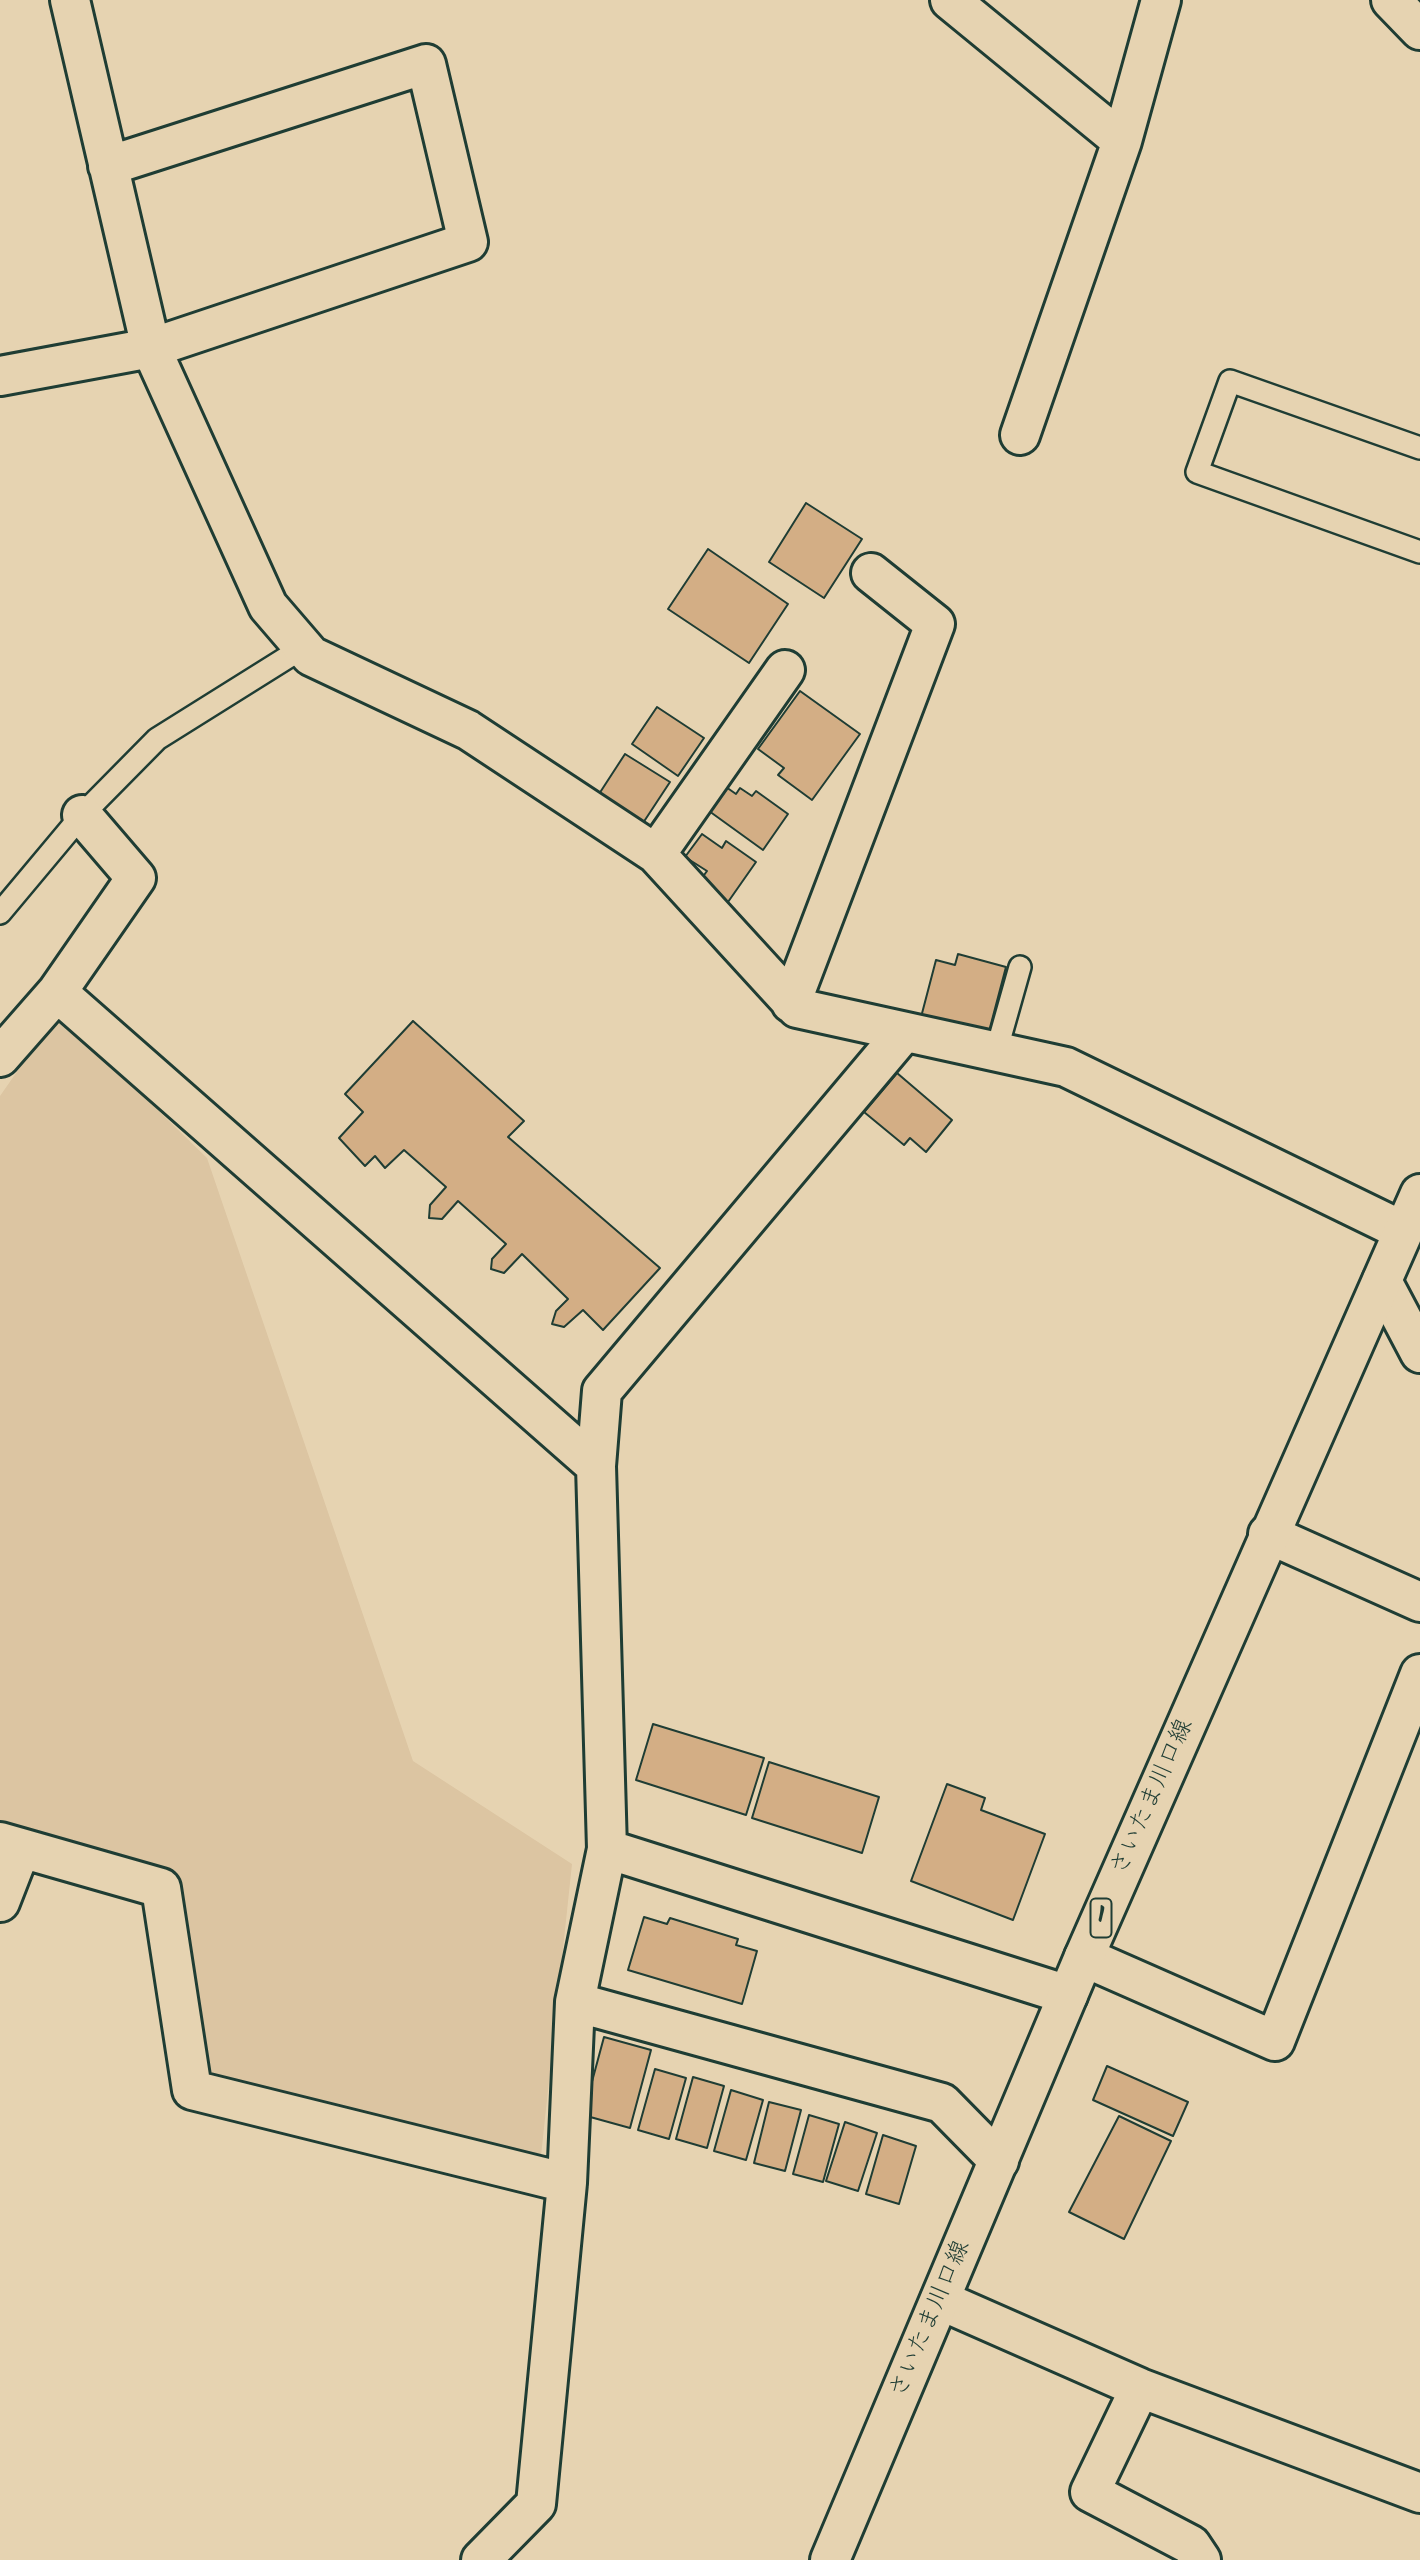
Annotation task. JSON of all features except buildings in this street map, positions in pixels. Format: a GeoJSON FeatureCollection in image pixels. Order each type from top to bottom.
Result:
{"type":"FeatureCollection","features":[{"type":"Feature","properties":{"kind":"street"},"geometry":{"type":"LineString","coordinates":[[69,0],[150,348],[268,606],[311,656],[468,730],[656,854],[797,1008],[1066,1067],[1403,1231]]}},
{"type":"Feature","properties":{"kind":"street"},"geometry":{"type":"LineString","coordinates":[[950,0],[1122,141]]}},
{"type":"Feature","properties":{"kind":"street"},"geometry":{"type":"LineString","coordinates":[[1020,435],[1122,141],[1161,0]]}},
{"type":"Feature","properties":{"kind":"street"},"geometry":{"type":"LineString","coordinates":[[1391,0],[1420,30]]}},
{"type":"Feature","properties":{"kind":"street"},"geometry":{"type":"LineString","coordinates":[[0,376],[150,348],[468,242],[426,64],[108,166]]}},
{"type":"Feature","properties":{"kind":"street"},"geometry":{"type":"LineString","coordinates":[[791,1003],[935,625],[871,573]]}},
{"type":"Feature","properties":{"kind":"street"},"geometry":{"type":"LineString","coordinates":[[656,854],[785,670]]}},
{"type":"Feature","properties":{"kind":"street"},"geometry":{"type":"LineString","coordinates":[[0,1057],[57,992],[136,878],[82,816]]}},
{"type":"Feature","properties":{"kind":"street"},"geometry":{"type":"LineString","coordinates":[[57,992],[596,1466]]}},
{"type":"Feature","properties":{"kind":"street"},"geometry":{"type":"LineString","coordinates":[[481,2560],[536,2504],[567,2183],[575,2002],[607,1849],[596,1466],[602,1391],[904,1032]]}},
{"type":"Feature","properties":{"kind":"street","name":"さいたま川口線"},"geometry":{"type":"LineString","coordinates":[[835,2558],[1084,1957],[1420,1194]]}},
{"type":"Feature","properties":{"kind":"street"},"geometry":{"type":"LineString","coordinates":[[1382,1281],[1420,1353]]}},
{"type":"Feature","properties":{"kind":"street"},"geometry":{"type":"LineString","coordinates":[[1268,1534],[1420,1602]]}},
{"type":"Feature","properties":{"kind":"street"},"geometry":{"type":"LineString","coordinates":[[1084,1957],[1275,2040],[1420,1674]]}},
{"type":"Feature","properties":{"kind":"street"},"geometry":{"type":"LineString","coordinates":[[0,1902],[10,1845],[161,1888],[192,2090],[567,2183]]}},
{"type":"Feature","properties":{"kind":"street"},"geometry":{"type":"LineString","coordinates":[[607,1849],[1068,1995]]}},
{"type":"Feature","properties":{"kind":"street"},"geometry":{"type":"LineString","coordinates":[[575,2002],[942,2103],[999,2161]]}},
{"type":"Feature","properties":{"kind":"street"},"geometry":{"type":"LineString","coordinates":[[940,2300],[1140,2388],[1420,2493]]}},
{"type":"Feature","properties":{"kind":"street"},"geometry":{"type":"LineString","coordinates":[[1140,2388],[1090,2492],[1191,2545],[1202,2560]]}},
{"type":"Feature","properties":{"kind":"lane"},"geometry":{"type":"LineString","coordinates":[[1418,545],[1197,472],[1230,381],[1420,449]]}},
{"type":"Feature","properties":{"kind":"lane"},"geometry":{"type":"LineString","coordinates":[[0,914],[82,816],[157,739],[304,648]]}},
{"type":"Feature","properties":{"kind":"lane"},"geometry":{"type":"LineString","coordinates":[[996,1052],[1020,967]]}},
{"type":"Feature","properties":{"kind":"shaded area"},"geometry":{"type":"Polygon","coordinates":[[[58,1013],[207,1158],[413,1761],[572,1864],[541,2156],[195,2076],[174,1881],[0,1828],[0,1096],[58,1013]]]}}]}
